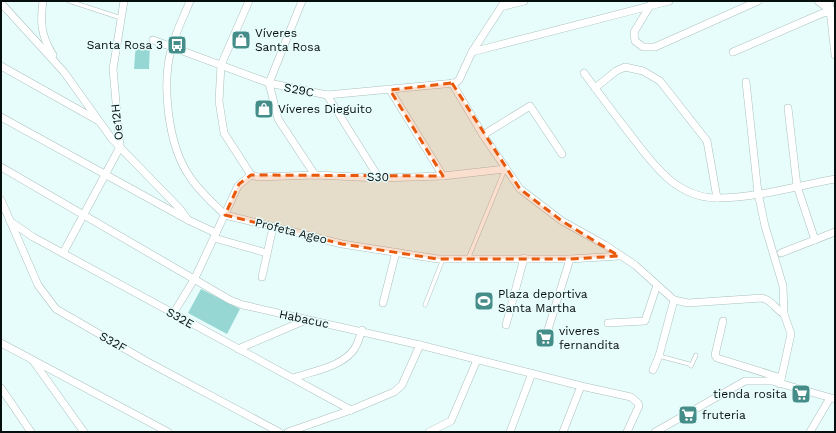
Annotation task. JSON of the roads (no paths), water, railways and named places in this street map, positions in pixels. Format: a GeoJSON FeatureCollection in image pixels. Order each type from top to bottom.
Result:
{"type":"FeatureCollection","features":[{"type":"Feature","properties":{"kind":"street"},"geometry":{"type":"LineString","coordinates":[[43,1],[40,27],[44,39],[64,72],[99,121],[120,147],[180,209],[188,220]]}},
{"type":"Feature","properties":{"kind":"street","name":"Oe12H"},"geometry":{"type":"LineString","coordinates":[[63,253],[120,147],[113,69],[124,1]]}},
{"type":"Feature","properties":{"kind":"street"},"geometry":{"type":"LineString","coordinates":[[190,1],[172,47],[167,98],[170,124],[177,152],[190,177],[225,215]]}},
{"type":"Feature","properties":{"kind":"street"},"geometry":{"type":"LineString","coordinates":[[173,314],[195,278],[239,184],[252,175],[222,127],[219,107],[221,65],[249,1]]}},
{"type":"Feature","properties":{"kind":"street"},"geometry":{"type":"LineString","coordinates":[[302,1],[268,83],[278,119],[315,174]]}},
{"type":"Feature","properties":{"kind":"street"},"geometry":{"type":"LineString","coordinates":[[524,1],[503,4],[472,52],[459,80],[452,83],[483,135],[517,186],[562,221],[605,245],[619,256],[635,265],[674,300],[688,303],[762,298],[767,299],[777,310],[784,314]]}},
{"type":"Feature","properties":{"kind":"street"},"geometry":{"type":"LineString","coordinates":[[472,52],[651,4],[669,1]]}},
{"type":"Feature","properties":{"kind":"street"},"geometry":{"type":"LineString","coordinates":[[651,4],[636,28],[634,36],[638,45],[649,48],[655,47],[758,1]]}},
{"type":"Feature","properties":{"kind":"street"},"geometry":{"type":"LineString","coordinates":[[818,1],[832,10]]}},
{"type":"Feature","properties":{"kind":"street"},"geometry":{"type":"LineString","coordinates":[[830,1],[835,55]]}},
{"type":"Feature","properties":{"kind":"street"},"geometry":{"type":"LineString","coordinates":[[1,3],[64,72]]}},
{"type":"Feature","properties":{"kind":"street"},"geometry":{"type":"LineString","coordinates":[[733,52],[832,10]]}},
{"type":"Feature","properties":{"kind":"street","name":"S29C"},"geometry":{"type":"LineString","coordinates":[[153,40],[268,83],[328,95],[452,83]]}},
{"type":"Feature","properties":{"kind":"street"},"geometry":{"type":"LineString","coordinates":[[1,66],[99,121]]}},
{"type":"Feature","properties":{"kind":"street"},"geometry":{"type":"LineString","coordinates":[[595,88],[616,71],[625,67],[643,71],[660,81],[707,141],[718,198]]}},
{"type":"Feature","properties":{"kind":"street"},"geometry":{"type":"LineString","coordinates":[[584,73],[656,168],[667,178],[692,194],[718,198],[758,193],[835,179]]}},
{"type":"Feature","properties":{"kind":"street"},"geometry":{"type":"LineString","coordinates":[[746,82],[758,193],[765,226],[783,286],[784,314],[791,334],[780,381]]}},
{"type":"Feature","properties":{"kind":"street"},"geometry":{"type":"LineString","coordinates":[[390,90],[443,176]]}},
{"type":"Feature","properties":{"kind":"street"},"geometry":{"type":"LineString","coordinates":[[328,95],[379,178]]}},
{"type":"Feature","properties":{"kind":"street"},"geometry":{"type":"LineString","coordinates":[[483,135],[530,106],[562,154]]}},
{"type":"Feature","properties":{"kind":"street"},"geometry":{"type":"LineString","coordinates":[[788,108],[797,186],[815,240]]}},
{"type":"Feature","properties":{"kind":"street"},"geometry":{"type":"LineString","coordinates":[[1,117],[215,235],[267,253]]}},
{"type":"Feature","properties":{"kind":"street","name":"Habacuc"},"geometry":{"type":"LineString","coordinates":[[1,167],[195,278],[230,300],[243,306],[306,320],[362,330],[581,386],[631,397],[639,406],[627,432]]}},
{"type":"Feature","properties":{"kind":"street","name":"S30"},"geometry":{"type":"LineString","coordinates":[[252,175],[258,177],[315,174],[379,178],[443,176],[505,169]]}},
{"type":"Feature","properties":{"kind":"street","name":"S32F"},"geometry":{"type":"LineString","coordinates":[[1,200],[41,290],[56,309],[139,357],[279,432]]}},
{"type":"Feature","properties":{"kind":"street","name":"Profeta Ageo"},"geometry":{"type":"LineString","coordinates":[[225,215],[342,244],[443,259],[570,259],[619,256]]}},
{"type":"Feature","properties":{"kind":"street","name":"S32E"},"geometry":{"type":"LineString","coordinates":[[11,222],[33,237],[351,410]]}},
{"type":"Feature","properties":{"kind":"street"},"geometry":{"type":"LineString","coordinates":[[262,277],[273,227]]}},
{"type":"Feature","properties":{"kind":"street"},"geometry":{"type":"LineString","coordinates":[[781,253],[835,232]]}},
{"type":"Feature","properties":{"kind":"street"},"geometry":{"type":"LineString","coordinates":[[383,303],[396,252]]}},
{"type":"Feature","properties":{"kind":"street"},"geometry":{"type":"LineString","coordinates":[[506,325],[524,258]]}},
{"type":"Feature","properties":{"kind":"street"},"geometry":{"type":"LineString","coordinates":[[546,336],[570,259]]}},
{"type":"Feature","properties":{"kind":"street"},"geometry":{"type":"LineString","coordinates":[[608,323],[645,321],[657,285]]}},
{"type":"Feature","properties":{"kind":"street"},"geometry":{"type":"LineString","coordinates":[[653,370],[659,356],[674,300]]}},
{"type":"Feature","properties":{"kind":"street"},"geometry":{"type":"LineString","coordinates":[[238,349],[306,320]]}},
{"type":"Feature","properties":{"kind":"street"},"geometry":{"type":"LineString","coordinates":[[723,321],[716,355],[717,358],[832,398],[810,432]]}},
{"type":"Feature","properties":{"kind":"street"},"geometry":{"type":"LineString","coordinates":[[293,378],[336,364],[347,357],[355,349],[362,330]]}},
{"type":"Feature","properties":{"kind":"street"},"geometry":{"type":"LineString","coordinates":[[1,343],[168,432]]}},
{"type":"Feature","properties":{"kind":"street"},"geometry":{"type":"LineString","coordinates":[[288,432],[351,410],[399,389],[420,344]]}},
{"type":"Feature","properties":{"kind":"street"},"geometry":{"type":"LineString","coordinates":[[33,360],[84,432]]}},
{"type":"Feature","properties":{"kind":"street"},"geometry":{"type":"LineString","coordinates":[[429,432],[446,424],[454,416],[477,360]]}},
{"type":"Feature","properties":{"kind":"street"},"geometry":{"type":"LineString","coordinates":[[510,432],[532,373]]}},
{"type":"Feature","properties":{"kind":"street"},"geometry":{"type":"LineString","coordinates":[[655,432],[745,381],[780,381]]}},
{"type":"Feature","properties":{"kind":"street"},"geometry":{"type":"LineString","coordinates":[[563,432],[581,386]]}},
{"type":"Feature","properties":{"kind":"street"},"geometry":{"type":"LineString","coordinates":[[1,388],[31,432]]}},
{"type":"Feature","properties":{"kind":"lane"},"geometry":{"type":"LineString","coordinates":[[69,1],[121,18]]}},
{"type":"Feature","properties":{"kind":"lane"},"geometry":{"type":"LineString","coordinates":[[468,259],[505,169]]}},
{"type":"Feature","properties":{"kind":"lane"},"geometry":{"type":"LineString","coordinates":[[425,305],[443,259]]}},
{"type":"Feature","properties":{"kind":"lane"},"geometry":{"type":"LineString","coordinates":[[659,356],[689,364],[691,366],[696,355]]}},
{"type":"Feature","properties":{"kind":"place","name":"Víveres Santa Rosa"},"geometry":{"type":"Point","coordinates":[241,40]}},
{"type":"Feature","properties":{"kind":"place","name":"Santa Rosa 3"},"geometry":{"type":"Point","coordinates":[177,45]}},
{"type":"Feature","properties":{"kind":"place","name":"Víveres Dieguito"},"geometry":{"type":"Point","coordinates":[264,109]}},
{"type":"Feature","properties":{"kind":"place","name":"Plaza deportiva Santa Martha"},"geometry":{"type":"Point","coordinates":[484,301]}},
{"type":"Feature","properties":{"kind":"place","name":"viveres fernandita"},"geometry":{"type":"Point","coordinates":[545,338]}},
{"type":"Feature","properties":{"kind":"place","name":"tienda rosita"},"geometry":{"type":"Point","coordinates":[801,394]}},
{"type":"Feature","properties":{"kind":"place","name":"fruteria"},"geometry":{"type":"Point","coordinates":[688,415]}}]}
